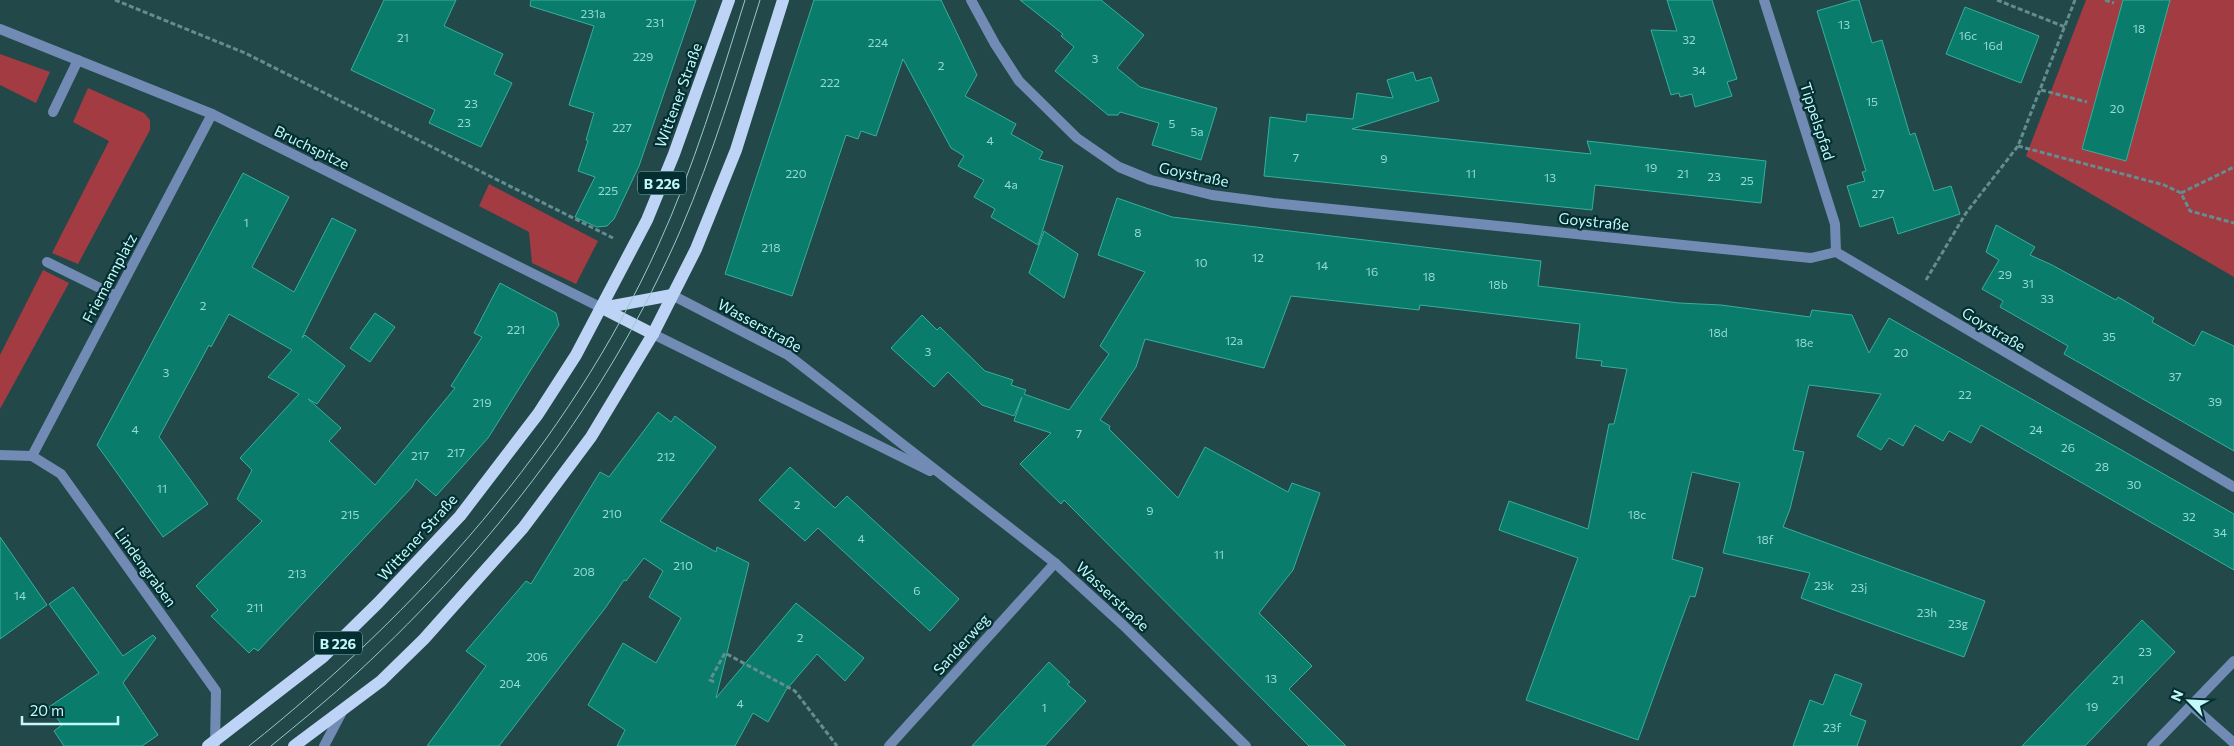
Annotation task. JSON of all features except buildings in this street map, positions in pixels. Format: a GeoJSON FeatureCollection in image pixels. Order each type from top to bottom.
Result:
{"type":"FeatureCollection","features":[{"type":"Feature","properties":{"kind":"main road","name":"Wittener Straße"},"geometry":{"type":"LineString","coordinates":[[213,745],[323,657],[378,604],[460,516],[538,414],[576,355],[633,248],[674,154],[729,0]]}},
{"type":"Feature","properties":{"kind":"main road"},"geometry":{"type":"LineString","coordinates":[[294,746],[381,681],[424,639],[523,528],[591,437],[652,334],[696,249],[736,150],[783,0]]}},
{"type":"Feature","properties":{"kind":"main road"},"geometry":{"type":"LineString","coordinates":[[602,308],[672,295]]}},
{"type":"Feature","properties":{"kind":"main road"},"geometry":{"type":"LineString","coordinates":[[602,308],[652,334]]}},
{"type":"Feature","properties":{"kind":"street","name":"Goystraße"},"geometry":{"type":"LineString","coordinates":[[970,0],[1014,73],[1032,94],[1077,138],[1119,167],[1151,180],[1212,195],[1264,202],[1601,238],[1811,258],[1836,252],[2234,487]]}},
{"type":"Feature","properties":{"kind":"street","name":"Tippelspfad"},"geometry":{"type":"LineString","coordinates":[[1764,0],[1835,224],[1836,252]]}},
{"type":"Feature","properties":{"kind":"street","name":"Bruchspitze"},"geometry":{"type":"LineString","coordinates":[[0,29],[212,114],[602,308]]}},
{"type":"Feature","properties":{"kind":"street"},"geometry":{"type":"LineString","coordinates":[[53,112],[78,60]]}},
{"type":"Feature","properties":{"kind":"street","name":"Friemannplatz"},"geometry":{"type":"LineString","coordinates":[[32,456],[212,114]]}},
{"type":"Feature","properties":{"kind":"street"},"geometry":{"type":"LineString","coordinates":[[48,262],[116,296]]}},
{"type":"Feature","properties":{"kind":"street","name":"Wasserstraße"},"geometry":{"type":"LineString","coordinates":[[672,295],[788,355],[1054,563],[1123,625],[1246,746]]}},
{"type":"Feature","properties":{"kind":"street","name":"Wasserstraße"},"geometry":{"type":"LineString","coordinates":[[652,334],[948,480]]}},
{"type":"Feature","properties":{"kind":"street"},"geometry":{"type":"LineString","coordinates":[[0,455],[32,456]]}},
{"type":"Feature","properties":{"kind":"street","name":"Lindengraben"},"geometry":{"type":"LineString","coordinates":[[32,456],[61,474],[216,691],[213,745]]}},
{"type":"Feature","properties":{"kind":"street","name":"Sanderweg"},"geometry":{"type":"LineString","coordinates":[[889,746],[1054,563]]}},
{"type":"Feature","properties":{"kind":"street"},"geometry":{"type":"LineString","coordinates":[[2152,746],[2234,661]]}},
{"type":"Feature","properties":{"kind":"street"},"geometry":{"type":"LineString","coordinates":[[2191,705],[2234,743]]}},
{"type":"Feature","properties":{"kind":"street"},"geometry":{"type":"LineString","coordinates":[[324,746],[342,712]]}},
{"type":"Feature","properties":{"kind":"path"},"geometry":{"type":"LineString","coordinates":[[115,0],[245,53],[633,248]]}},
{"type":"Feature","properties":{"kind":"path"},"geometry":{"type":"LineString","coordinates":[[1997,0],[2065,27]]}},
{"type":"Feature","properties":{"kind":"path"},"geometry":{"type":"LineString","coordinates":[[1916,298],[1966,213],[2018,146],[2075,0]]}},
{"type":"Feature","properties":{"kind":"path"},"geometry":{"type":"LineString","coordinates":[[2105,0],[2114,3]]}},
{"type":"Feature","properties":{"kind":"path"},"geometry":{"type":"LineString","coordinates":[[2041,90],[2087,102]]}},
{"type":"Feature","properties":{"kind":"path"},"geometry":{"type":"LineString","coordinates":[[2018,146],[2164,185],[2181,193],[2190,212],[2234,223]]}},
{"type":"Feature","properties":{"kind":"path"},"geometry":{"type":"LineString","coordinates":[[2181,193],[2234,167]]}},
{"type":"Feature","properties":{"kind":"path"},"geometry":{"type":"LineString","coordinates":[[714,682],[710,680],[725,653],[795,691],[837,746]]}},
{"type":"Feature","properties":{"kind":"shaded area"},"geometry":{"type":"Polygon","coordinates":[[[2086,0],[2234,0],[2234,277],[2026,156],[2086,0]]]}},
{"type":"Feature","properties":{"kind":"shaded area"},"geometry":{"type":"Polygon","coordinates":[[[0,54],[50,72],[36,103],[0,85],[0,54]]]}},
{"type":"Feature","properties":{"kind":"shaded area"},"geometry":{"type":"Polygon","coordinates":[[[88,88],[144,113],[150,120],[150,130],[78,264],[52,253],[109,141],[73,122],[88,88]]]}},
{"type":"Feature","properties":{"kind":"shaded area"},"geometry":{"type":"Polygon","coordinates":[[[489,184],[598,241],[576,284],[532,263],[529,232],[479,206],[489,184]]]}},
{"type":"Feature","properties":{"kind":"shaded area"},"geometry":{"type":"Polygon","coordinates":[[[43,270],[69,283],[0,409],[0,355],[43,270]]]}},
{"type":"Feature","properties":{"kind":"tram line"},"geometry":{"type":"LineString","coordinates":[[249,746],[311,694],[371,639],[429,581],[483,520],[533,456],[579,390],[621,319],[671,216],[705,124],[745,0]]}},
{"type":"Feature","properties":{"kind":"tram line"},"geometry":{"type":"LineString","coordinates":[[271,746],[358,672],[408,624],[455,574],[543,467],[582,410],[619,352],[652,291],[681,229],[714,144],[760,0]]}}]}
